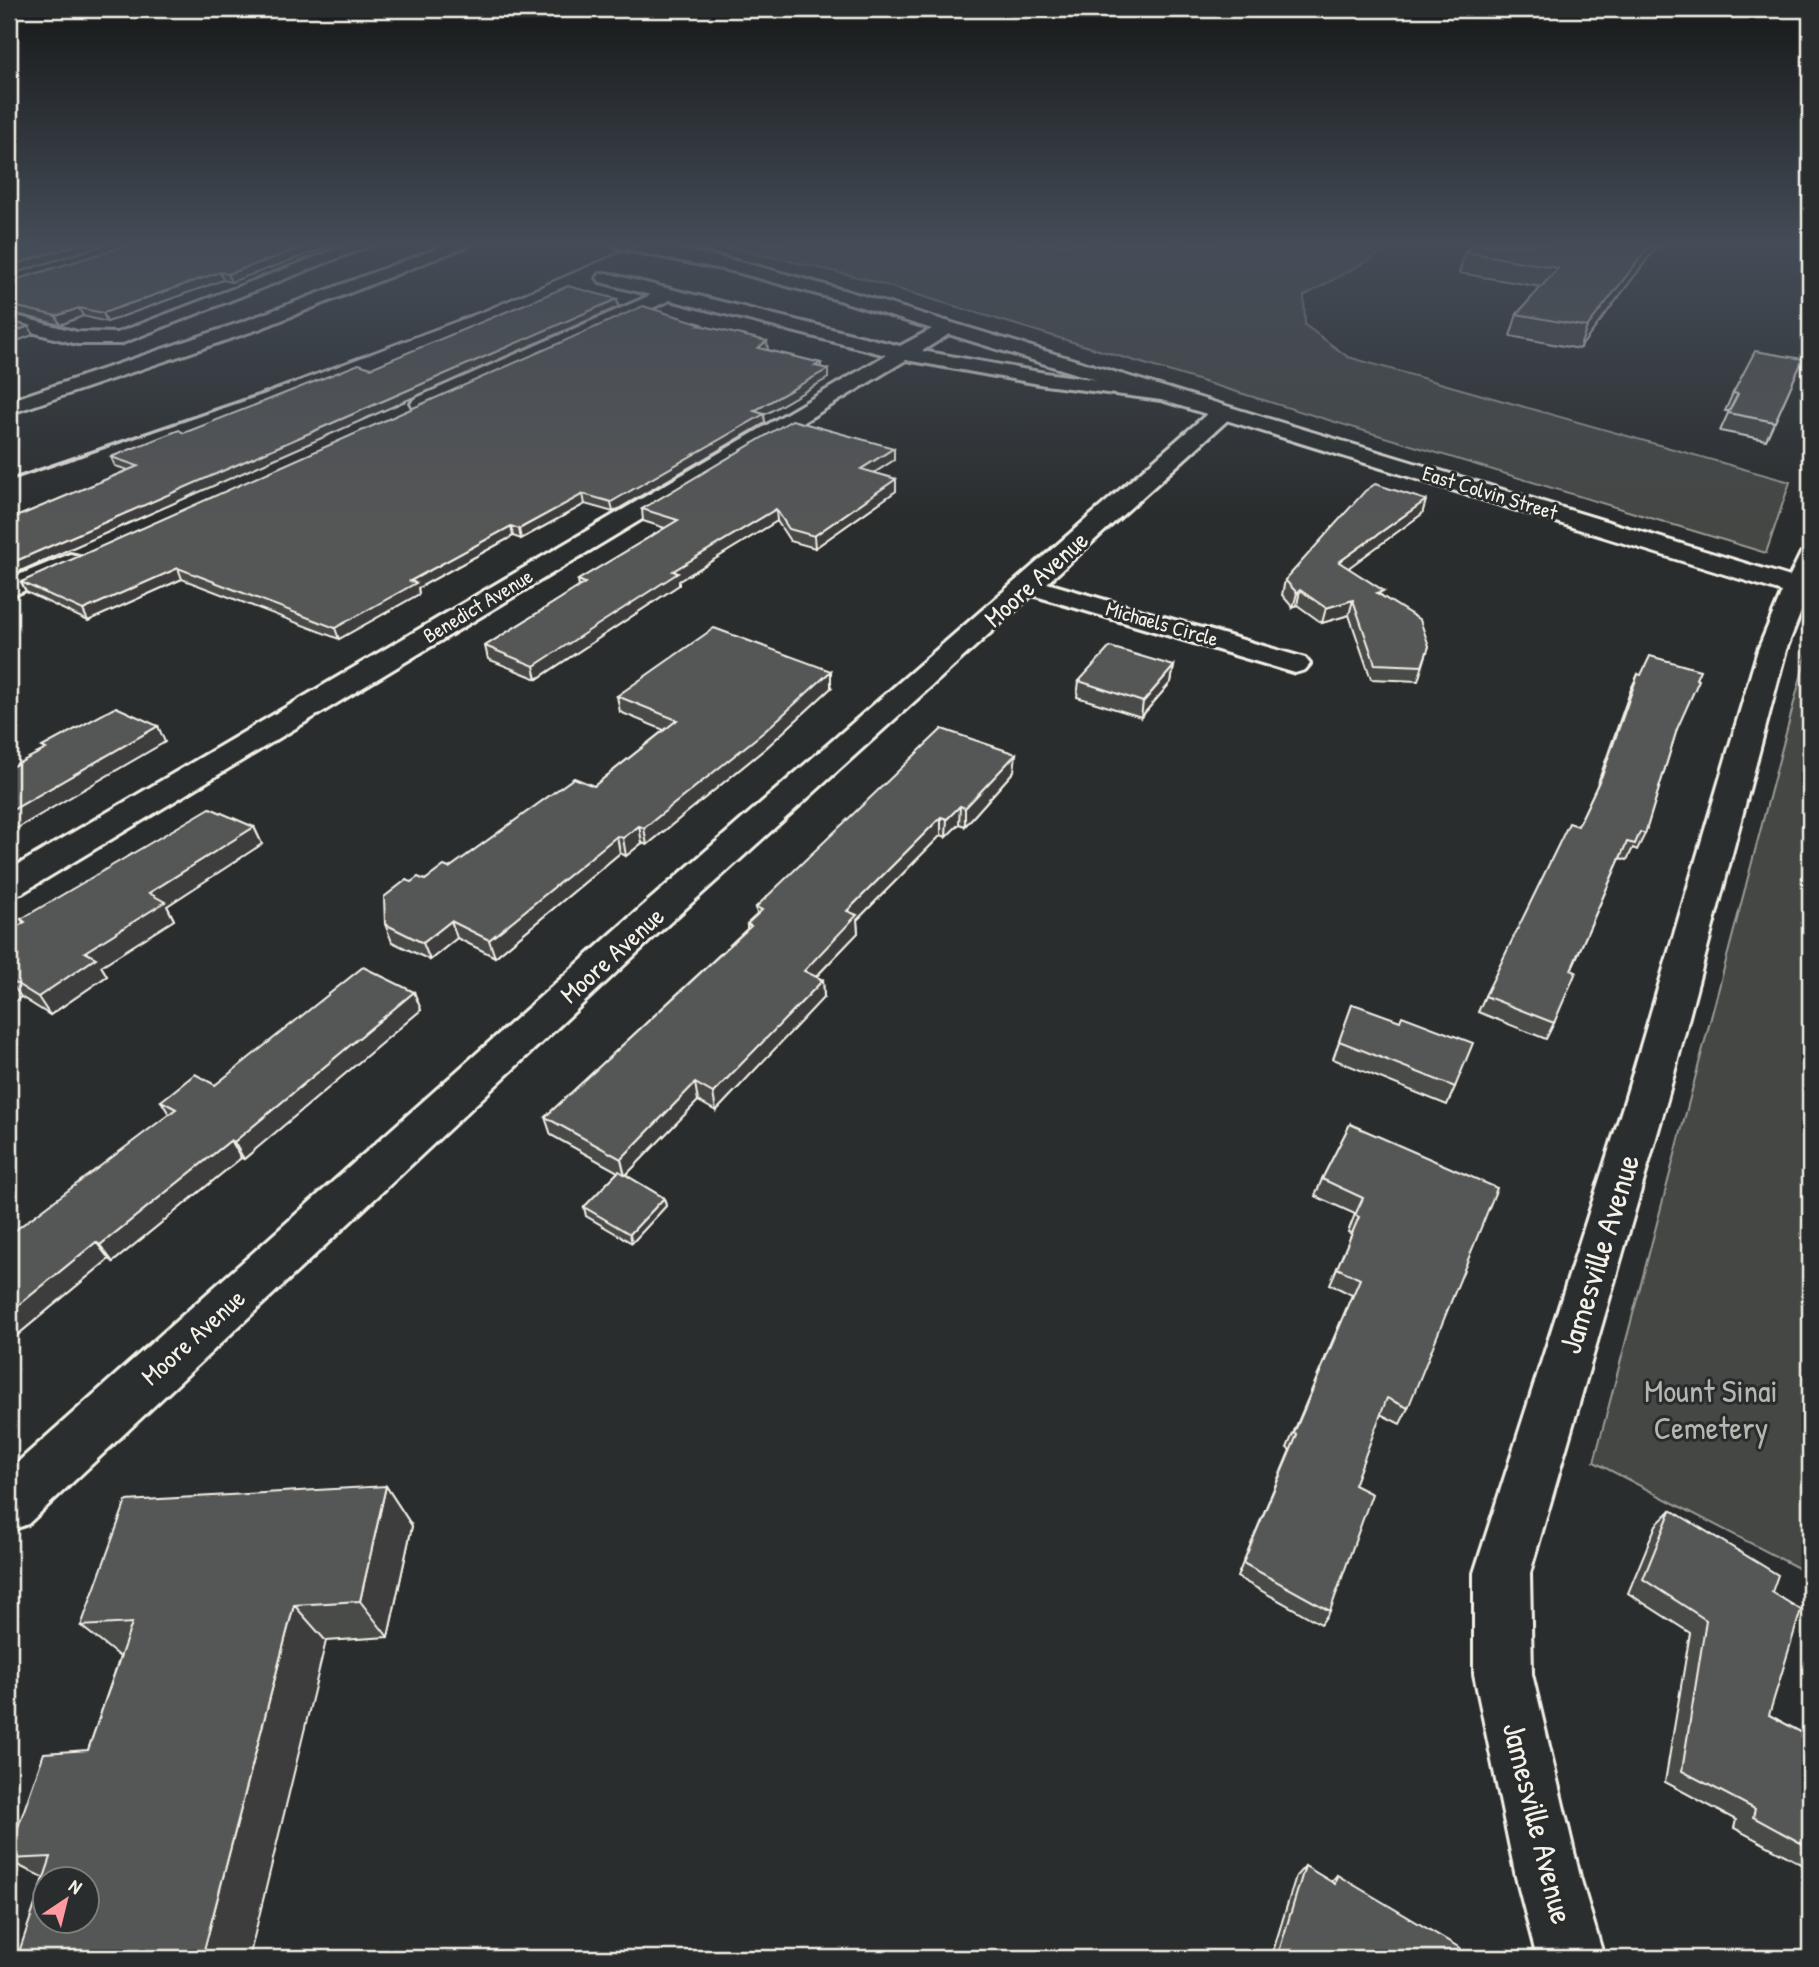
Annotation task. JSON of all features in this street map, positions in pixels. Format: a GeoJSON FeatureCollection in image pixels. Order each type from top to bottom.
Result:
{"type":"FeatureCollection","features":[{"type":"Feature","properties":{"kind":"main road"},"geometry":{"type":"LineString","coordinates":[[72,336],[93,341],[120,336]]}},
{"type":"Feature","properties":{"kind":"main road"},"geometry":{"type":"LineString","coordinates":[[9,393],[182,336]]}},
{"type":"Feature","properties":{"kind":"main road"},"geometry":{"type":"LineString","coordinates":[[9,408],[223,336]]}},
{"type":"Feature","properties":{"kind":"main road"},"geometry":{"type":"LineString","coordinates":[[407,411],[575,336]]}},
{"type":"Feature","properties":{"kind":"main road","name":"East Colvin Street"},"geometry":{"type":"LineString","coordinates":[[829,336],[902,354],[1045,379],[1169,395]]}},
{"type":"Feature","properties":{"kind":"main road","name":"Benedict Avenue"},"geometry":{"type":"LineString","coordinates":[[9,886],[932,336]]}},
{"type":"Feature","properties":{"kind":"main road","name":"East Colvin Street"},"geometry":{"type":"LineString","coordinates":[[976,336],[1223,412],[1806,580]]}},
{"type":"Feature","properties":{"kind":"main road","name":"Moore Avenue"},"geometry":{"type":"LineString","coordinates":[[9,1505],[642,927],[1223,412]]}},
{"type":"Feature","properties":{"kind":"main road"},"geometry":{"type":"LineString","coordinates":[[9,589],[85,556]]}},
{"type":"Feature","properties":{"kind":"main road","name":"Jamesville Avenue"},"geometry":{"type":"LineString","coordinates":[[1571,1958],[1548,1877],[1503,1674],[1502,1573],[1646,1100],[1772,650],[1806,580]]}},
{"type":"Feature","properties":{"kind":"main road","name":"Michaels Circle"},"geometry":{"type":"LineString","coordinates":[[1029,586],[1295,664]]}},
{"type":"Feature","properties":{"kind":"green space"},"geometry":{"type":"Polygon","coordinates":[[[1052,336],[1320,336],[1348,357],[1790,482],[1766,553],[1052,336]]]}},
{"type":"Feature","properties":{"kind":"green space","name":"Mount Sinai Cemetery"},"geometry":{"type":"Polygon","coordinates":[[[1810,642],[1810,1574],[1594,1462],[1810,642]]]}},
{"type":"Feature","properties":{"kind":"building"},"geometry":{"type":"Polygon","coordinates":[[[448,336],[533,336],[9,564],[9,520],[138,466],[111,457],[179,430],[184,433],[359,364],[371,368],[448,336]]]}},
{"type":"Feature","properties":{"kind":"building"},"geometry":{"type":"Polygon","coordinates":[[[576,336],[745,336],[767,341],[758,348],[821,363],[815,366],[828,369],[754,411],[764,414],[611,502],[583,494],[519,529],[511,526],[410,581],[416,583],[335,628],[178,568],[83,610],[21,582],[576,336]]]}},
{"type":"Feature","properties":{"kind":"building"},"geometry":{"type":"Polygon","coordinates":[[[1755,351],[1803,359],[1775,422],[1728,413],[1738,394],[1733,393],[1755,351]]]}},
{"type":"Feature","properties":{"kind":"building"},"geometry":{"type":"Polygon","coordinates":[[[792,420],[894,448],[861,469],[896,479],[814,536],[789,529],[776,509],[673,571],[678,573],[534,666],[485,646],[585,583],[578,580],[678,520],[642,509],[792,420]]]}},
{"type":"Feature","properties":{"kind":"building"},"geometry":{"type":"Polygon","coordinates":[[[1375,484],[1426,500],[1339,562],[1384,591],[1377,593],[1420,620],[1429,646],[1422,666],[1375,664],[1353,600],[1326,608],[1300,590],[1297,593],[1285,580],[1365,491],[1375,484]]]}},
{"type":"Feature","properties":{"kind":"building"},"geometry":{"type":"Polygon","coordinates":[[[714,628],[831,671],[765,731],[644,828],[639,826],[623,838],[617,836],[489,940],[451,921],[423,943],[385,924],[384,897],[406,880],[411,882],[418,877],[425,880],[444,866],[449,868],[574,778],[594,786],[677,720],[617,696],[714,628]]]}},
{"type":"Feature","properties":{"kind":"building"},"geometry":{"type":"Polygon","coordinates":[[[1110,647],[1174,666],[1143,702],[1079,681],[1110,647]]]}},
{"type":"Feature","properties":{"kind":"building"},"geometry":{"type":"Polygon","coordinates":[[[1650,656],[1700,670],[1696,679],[1699,680],[1677,729],[1645,834],[1640,832],[1635,844],[1627,842],[1571,970],[1576,972],[1554,1023],[1485,996],[1569,823],[1578,826],[1603,773],[1638,674],[1641,675],[1650,656]]]}},
{"type":"Feature","properties":{"kind":"building"},"geometry":{"type":"Polygon","coordinates":[[[116,707],[158,726],[9,812],[9,768],[116,707]]]}},
{"type":"Feature","properties":{"kind":"building"},"geometry":{"type":"Polygon","coordinates":[[[942,729],[1016,754],[965,808],[960,806],[947,819],[941,817],[847,911],[857,915],[804,971],[823,980],[713,1093],[695,1083],[621,1159],[545,1117],[751,926],[747,924],[762,910],[756,907],[942,729]]]}},
{"type":"Feature","properties":{"kind":"building"},"geometry":{"type":"Polygon","coordinates":[[[210,808],[254,827],[149,893],[165,902],[85,952],[96,958],[38,997],[9,979],[9,932],[25,922],[21,919],[210,808]]]}},
{"type":"Feature","properties":{"kind":"building"},"geometry":{"type":"Polygon","coordinates":[[[363,967],[414,992],[234,1142],[231,1140],[100,1245],[96,1242],[9,1313],[9,1235],[176,1109],[161,1101],[195,1074],[215,1085],[363,967]]]}},
{"type":"Feature","properties":{"kind":"building"},"geometry":{"type":"Polygon","coordinates":[[[1352,1005],[1400,1021],[1402,1016],[1473,1043],[1455,1087],[1339,1041],[1352,1005]]]}},
{"type":"Feature","properties":{"kind":"building"},"geometry":{"type":"Polygon","coordinates":[[[1350,1124],[1497,1188],[1408,1408],[1387,1398],[1354,1485],[1372,1494],[1330,1611],[1243,1563],[1297,1435],[1294,1433],[1360,1279],[1337,1268],[1359,1217],[1355,1215],[1363,1198],[1322,1179],[1350,1124]]]}},
{"type":"Feature","properties":{"kind":"building"},"geometry":{"type":"Polygon","coordinates":[[[619,1171],[664,1198],[630,1234],[584,1207],[619,1171]]]}},
{"type":"Feature","properties":{"kind":"building"},"geometry":{"type":"Polygon","coordinates":[[[386,1486],[360,1601],[294,1605],[202,1958],[17,1958],[32,1913],[32,1936],[102,1936],[102,1866],[48,1866],[51,1857],[9,1859],[44,1753],[88,1750],[132,1623],[81,1626],[126,1501],[386,1486]]]}},
{"type":"Feature","properties":{"kind":"building"},"geometry":{"type":"Polygon","coordinates":[[[1671,1510],[1778,1575],[1772,1592],[1801,1610],[1769,1715],[1810,1737],[1810,1848],[1753,1817],[1755,1809],[1682,1771],[1706,1620],[1643,1579],[1671,1510]]]}},
{"type":"Feature","properties":{"kind":"building"},"geometry":{"type":"Polygon","coordinates":[[[1305,1866],[1335,1884],[1337,1875],[1460,1948],[1457,1958],[1277,1958],[1305,1866]]]}},
{"type":"Feature","properties":{"kind":"railway"},"geometry":{"type":"LineString","coordinates":[[261,394],[416,336]]}},
{"type":"Feature","properties":{"kind":"railway"},"geometry":{"type":"LineString","coordinates":[[9,480],[266,392]]}}]}
